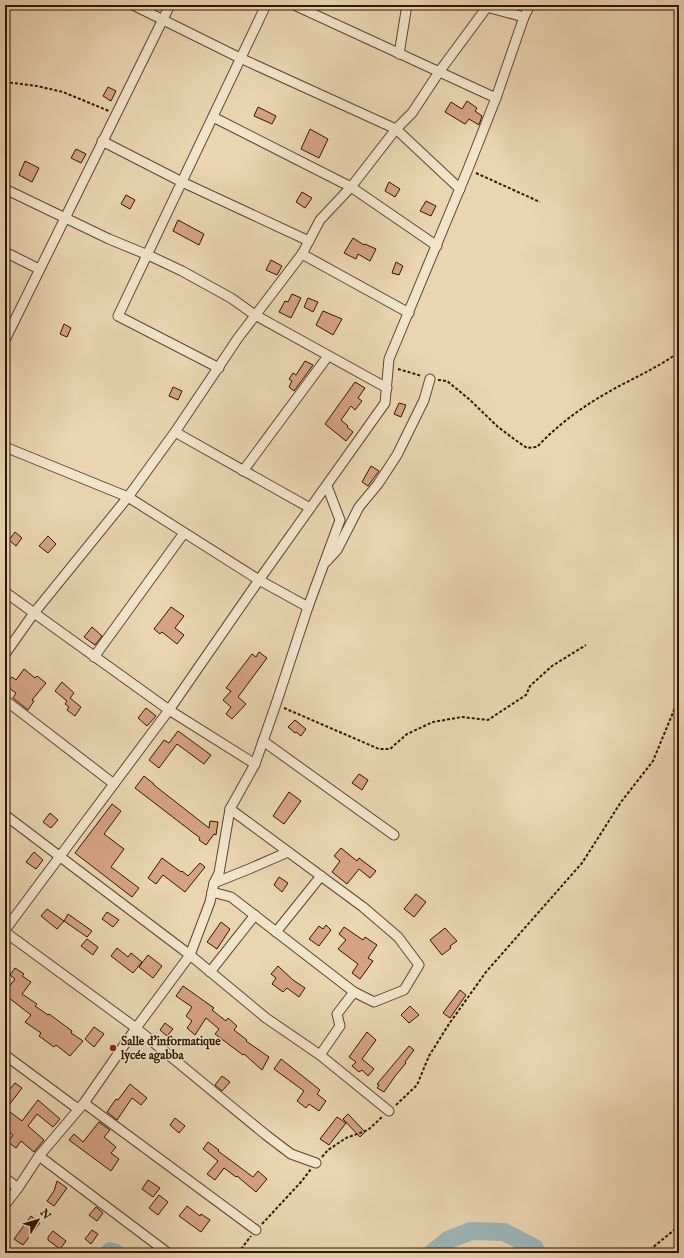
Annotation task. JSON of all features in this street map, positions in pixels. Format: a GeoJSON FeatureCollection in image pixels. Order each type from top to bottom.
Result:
{"type":"FeatureCollection","features":[{"type":"Feature","properties":{"kind":"street"},"geometry":{"type":"LineString","coordinates":[[133,5],[240,58],[396,129],[460,189]]}},
{"type":"Feature","properties":{"kind":"street"},"geometry":{"type":"LineString","coordinates":[[5,340],[170,5]]}},
{"type":"Feature","properties":{"kind":"street"},"geometry":{"type":"LineString","coordinates":[[219,368],[118,316],[266,5]]}},
{"type":"Feature","properties":{"kind":"street"},"geometry":{"type":"LineString","coordinates":[[294,5],[496,98]]}},
{"type":"Feature","properties":{"kind":"street"},"geometry":{"type":"LineString","coordinates":[[399,54],[407,5]]}},
{"type":"Feature","properties":{"kind":"street"},"geometry":{"type":"LineString","coordinates":[[316,1163],[292,1154],[266,1135],[136,1028],[5,931],[169,710],[385,403],[390,359],[468,169],[496,98],[524,17],[530,5]]}},
{"type":"Feature","properties":{"kind":"street"},"geometry":{"type":"LineString","coordinates":[[5,654],[34,614],[128,497],[175,432],[255,315],[302,254],[320,220],[351,187],[396,129],[412,113],[484,6],[524,17]]}},
{"type":"Feature","properties":{"kind":"street"},"geometry":{"type":"LineString","coordinates":[[213,117],[351,187],[437,246]]}},
{"type":"Feature","properties":{"kind":"street"},"geometry":{"type":"LineString","coordinates":[[102,142],[182,182],[309,241]]}},
{"type":"Feature","properties":{"kind":"street"},"geometry":{"type":"LineString","coordinates":[[5,189],[109,239],[148,254],[231,298],[255,315],[387,388]]}},
{"type":"Feature","properties":{"kind":"street"},"geometry":{"type":"LineString","coordinates":[[5,252],[40,269]]}},
{"type":"Feature","properties":{"kind":"street"},"geometry":{"type":"LineString","coordinates":[[302,254],[409,313]]}},
{"type":"Feature","properties":{"kind":"street"},"geometry":{"type":"LineString","coordinates":[[243,471],[328,356]]}},
{"type":"Feature","properties":{"kind":"street"},"geometry":{"type":"LineString","coordinates":[[323,566],[338,550],[359,507],[378,484],[397,455],[424,400],[430,379]]}},
{"type":"Feature","properties":{"kind":"street"},"geometry":{"type":"LineString","coordinates":[[175,432],[310,508]]}},
{"type":"Feature","properties":{"kind":"street"},"geometry":{"type":"LineString","coordinates":[[5,447],[128,497],[259,580],[308,607]]}},
{"type":"Feature","properties":{"kind":"street"},"geometry":{"type":"LineString","coordinates":[[5,1205],[39,1156],[81,1106],[136,1028],[190,956],[219,873],[230,809],[255,764],[308,607],[340,520],[326,486]]}},
{"type":"Feature","properties":{"kind":"street"},"geometry":{"type":"LineString","coordinates":[[94,656],[184,533]]}},
{"type":"Feature","properties":{"kind":"street"},"geometry":{"type":"LineString","coordinates":[[5,592],[169,710],[255,764]]}},
{"type":"Feature","properties":{"kind":"street"},"geometry":{"type":"LineString","coordinates":[[5,700],[114,784]]}},
{"type":"Feature","properties":{"kind":"street"},"geometry":{"type":"LineString","coordinates":[[263,741],[394,835]]}},
{"type":"Feature","properties":{"kind":"street"},"geometry":{"type":"LineString","coordinates":[[213,888],[231,897],[354,992],[374,1002],[404,990],[419,965],[398,937],[363,907],[230,809]]}},
{"type":"Feature","properties":{"kind":"street"},"geometry":{"type":"LineString","coordinates":[[5,815],[190,956],[266,1018],[320,1055],[389,1111]]}},
{"type":"Feature","properties":{"kind":"street"},"geometry":{"type":"LineString","coordinates":[[213,888],[288,852]]}},
{"type":"Feature","properties":{"kind":"street"},"geometry":{"type":"LineString","coordinates":[[276,932],[321,876]]}},
{"type":"Feature","properties":{"kind":"street"},"geometry":{"type":"LineString","coordinates":[[210,972],[255,915]]}},
{"type":"Feature","properties":{"kind":"street"},"geometry":{"type":"LineString","coordinates":[[320,1055],[340,1026],[336,1014],[354,992]]}},
{"type":"Feature","properties":{"kind":"street"},"geometry":{"type":"LineString","coordinates":[[5,1055],[81,1106],[256,1230]]}},
{"type":"Feature","properties":{"kind":"street"},"geometry":{"type":"LineString","coordinates":[[39,1156],[168,1253]]}},
{"type":"Feature","properties":{"kind":"street"},"geometry":{"type":"LineString","coordinates":[[5,1178],[18,1188]]}},
{"type":"Feature","properties":{"kind":"path"},"geometry":{"type":"LineString","coordinates":[[5,82],[37,86],[63,92],[116,113]]}},
{"type":"Feature","properties":{"kind":"path"},"geometry":{"type":"LineString","coordinates":[[468,169],[540,202]]}},
{"type":"Feature","properties":{"kind":"path"},"geometry":{"type":"LineString","coordinates":[[389,366],[430,379],[447,381],[498,427],[527,448],[537,447],[550,433],[569,417],[609,392],[662,364],[679,352]]}},
{"type":"Feature","properties":{"kind":"path"},"geometry":{"type":"LineString","coordinates":[[276,704],[379,749],[390,749],[407,734],[433,722],[462,717],[488,720],[526,695],[530,686],[552,666],[586,645]]}},
{"type":"Feature","properties":{"kind":"path"},"geometry":{"type":"LineString","coordinates":[[238,1253],[256,1230],[301,1182],[328,1150],[346,1138],[368,1130],[417,1085],[433,1050],[449,1024],[486,972],[582,863],[621,802],[653,761],[679,698]]}},
{"type":"Feature","properties":{"kind":"path"},"geometry":{"type":"LineString","coordinates":[[646,1253],[679,1226]]}},
{"type":"Feature","properties":{"kind":"building"},"geometry":{"type":"Polygon","coordinates":[[[108,87],[116,91],[111,101],[103,96],[108,87]]]}},
{"type":"Feature","properties":{"kind":"building"},"geometry":{"type":"Polygon","coordinates":[[[467,101],[477,108],[475,111],[482,116],[479,125],[469,119],[465,124],[445,112],[451,102],[462,109],[467,101]]]}},
{"type":"Feature","properties":{"kind":"building"},"geometry":{"type":"Polygon","coordinates":[[[258,107],[276,116],[272,124],[254,116],[258,107]]]}},
{"type":"Feature","properties":{"kind":"building"},"geometry":{"type":"Polygon","coordinates":[[[310,129],[328,139],[319,158],[301,149],[310,129]]]}},
{"type":"Feature","properties":{"kind":"building"},"geometry":{"type":"Polygon","coordinates":[[[76,149],[86,154],[81,163],[71,158],[76,149]]]}},
{"type":"Feature","properties":{"kind":"building"},"geometry":{"type":"Polygon","coordinates":[[[25,161],[39,168],[32,182],[19,175],[25,161]]]}},
{"type":"Feature","properties":{"kind":"building"},"geometry":{"type":"Polygon","coordinates":[[[389,182],[400,189],[395,197],[385,191],[389,182]]]}},
{"type":"Feature","properties":{"kind":"building"},"geometry":{"type":"Polygon","coordinates":[[[302,192],[312,198],[305,208],[296,202],[302,192]]]}},
{"type":"Feature","properties":{"kind":"building"},"geometry":{"type":"Polygon","coordinates":[[[126,195],[135,200],[130,209],[121,204],[126,195]]]}},
{"type":"Feature","properties":{"kind":"building"},"geometry":{"type":"Polygon","coordinates":[[[426,201],[436,206],[431,216],[420,211],[426,201]]]}},
{"type":"Feature","properties":{"kind":"building"},"geometry":{"type":"Polygon","coordinates":[[[178,220],[204,234],[199,245],[173,231],[178,220]]]}},
{"type":"Feature","properties":{"kind":"building"},"geometry":{"type":"Polygon","coordinates":[[[353,238],[364,245],[365,244],[376,249],[370,261],[358,254],[356,259],[344,253],[353,238]]]}},
{"type":"Feature","properties":{"kind":"building"},"geometry":{"type":"Polygon","coordinates":[[[271,260],[282,266],[277,275],[266,270],[271,260]]]}},
{"type":"Feature","properties":{"kind":"building"},"geometry":{"type":"Polygon","coordinates":[[[396,262],[403,266],[399,275],[392,273],[396,262]]]}},
{"type":"Feature","properties":{"kind":"building"},"geometry":{"type":"Polygon","coordinates":[[[292,294],[301,298],[291,318],[279,312],[285,301],[288,302],[292,294]]]}},
{"type":"Feature","properties":{"kind":"building"},"geometry":{"type":"Polygon","coordinates":[[[308,298],[318,302],[313,312],[304,307],[308,298]]]}},
{"type":"Feature","properties":{"kind":"building"},"geometry":{"type":"Polygon","coordinates":[[[323,311],[342,319],[333,335],[316,325],[323,311]]]}},
{"type":"Feature","properties":{"kind":"building"},"geometry":{"type":"Polygon","coordinates":[[[64,324],[71,328],[67,337],[60,334],[64,324]]]}},
{"type":"Feature","properties":{"kind":"building"},"geometry":{"type":"Polygon","coordinates":[[[305,361],[313,365],[294,391],[289,387],[292,381],[289,379],[293,373],[296,375],[305,361]]]}},
{"type":"Feature","properties":{"kind":"building"},"geometry":{"type":"Polygon","coordinates":[[[355,382],[365,388],[358,398],[362,401],[355,410],[351,406],[341,420],[353,432],[346,441],[325,424],[355,382]]]}},
{"type":"Feature","properties":{"kind":"building"},"geometry":{"type":"Polygon","coordinates":[[[173,387],[182,391],[178,400],[169,396],[173,387]]]}},
{"type":"Feature","properties":{"kind":"building"},"geometry":{"type":"Polygon","coordinates":[[[399,403],[406,405],[401,417],[394,414],[399,403]]]}},
{"type":"Feature","properties":{"kind":"building"},"geometry":{"type":"Polygon","coordinates":[[[371,466],[379,471],[368,486],[362,482],[371,466]]]}},
{"type":"Feature","properties":{"kind":"building"},"geometry":{"type":"Polygon","coordinates":[[[15,532],[22,538],[16,546],[9,540],[15,532]]]}},
{"type":"Feature","properties":{"kind":"building"},"geometry":{"type":"Polygon","coordinates":[[[48,536],[56,544],[48,553],[39,546],[48,536]]]}},
{"type":"Feature","properties":{"kind":"building"},"geometry":{"type":"Polygon","coordinates":[[[171,607],[184,616],[175,628],[184,635],[177,644],[162,632],[160,634],[154,629],[171,607]]]}},
{"type":"Feature","properties":{"kind":"building"},"geometry":{"type":"Polygon","coordinates":[[[92,627],[102,636],[95,645],[84,637],[92,627]]]}},
{"type":"Feature","properties":{"kind":"building"},"geometry":{"type":"Polygon","coordinates":[[[259,652],[267,658],[238,697],[246,704],[232,719],[226,714],[231,707],[223,700],[231,691],[226,688],[252,654],[256,657],[259,652]]]}},
{"type":"Feature","properties":{"kind":"building"},"geometry":{"type":"Polygon","coordinates":[[[24,669],[35,678],[37,676],[46,683],[32,700],[34,701],[28,710],[13,698],[16,693],[5,685],[12,677],[16,680],[24,669]]]}},
{"type":"Feature","properties":{"kind":"building"},"geometry":{"type":"Polygon","coordinates":[[[62,682],[74,693],[70,698],[81,707],[75,716],[67,710],[69,707],[65,704],[67,701],[55,691],[62,682]]]}},
{"type":"Feature","properties":{"kind":"building"},"geometry":{"type":"Polygon","coordinates":[[[146,708],[156,716],[147,726],[138,718],[146,708]]]}},
{"type":"Feature","properties":{"kind":"building"},"geometry":{"type":"Polygon","coordinates":[[[295,720],[306,729],[301,736],[288,727],[295,720]]]}},
{"type":"Feature","properties":{"kind":"building"},"geometry":{"type":"Polygon","coordinates":[[[178,731],[211,755],[204,764],[177,744],[159,768],[149,760],[164,740],[169,743],[178,731]]]}},
{"type":"Feature","properties":{"kind":"building"},"geometry":{"type":"Polygon","coordinates":[[[359,774],[368,780],[362,790],[352,783],[359,774]]]}},
{"type":"Feature","properties":{"kind":"building"},"geometry":{"type":"Polygon","coordinates":[[[144,776],[209,828],[210,821],[218,822],[216,835],[214,834],[206,845],[199,840],[200,838],[135,788],[144,776]]]}},
{"type":"Feature","properties":{"kind":"building"},"geometry":{"type":"Polygon","coordinates":[[[289,792],[301,801],[284,824],[273,816],[289,792]]]}},
{"type":"Feature","properties":{"kind":"building"},"geometry":{"type":"Polygon","coordinates":[[[112,804],[121,811],[104,834],[124,849],[111,867],[139,888],[132,897],[75,853],[112,804]]]}},
{"type":"Feature","properties":{"kind":"building"},"geometry":{"type":"Polygon","coordinates":[[[50,813],[58,820],[51,828],[43,822],[50,813]]]}},
{"type":"Feature","properties":{"kind":"building"},"geometry":{"type":"Polygon","coordinates":[[[341,848],[357,861],[359,858],[376,871],[370,878],[359,869],[347,884],[332,872],[340,861],[334,856],[341,848]]]}},
{"type":"Feature","properties":{"kind":"building"},"geometry":{"type":"Polygon","coordinates":[[[34,852],[43,860],[36,869],[26,862],[34,852]]]}},
{"type":"Feature","properties":{"kind":"building"},"geometry":{"type":"Polygon","coordinates":[[[162,858],[188,876],[200,863],[205,867],[185,892],[163,875],[156,884],[148,878],[162,858]]]}},
{"type":"Feature","properties":{"kind":"building"},"geometry":{"type":"Polygon","coordinates":[[[279,877],[288,883],[282,892],[274,885],[279,877]]]}},
{"type":"Feature","properties":{"kind":"building"},"geometry":{"type":"Polygon","coordinates":[[[416,894],[426,902],[414,917],[404,909],[416,894]]]}},
{"type":"Feature","properties":{"kind":"building"},"geometry":{"type":"Polygon","coordinates":[[[47,909],[64,921],[57,929],[41,916],[47,909]]]}},
{"type":"Feature","properties":{"kind":"building"},"geometry":{"type":"Polygon","coordinates":[[[107,912],[119,920],[113,927],[102,919],[107,912]]]}},
{"type":"Feature","properties":{"kind":"building"},"geometry":{"type":"Polygon","coordinates":[[[68,914],[92,931],[87,937],[64,921],[68,914]]]}},
{"type":"Feature","properties":{"kind":"building"},"geometry":{"type":"Polygon","coordinates":[[[221,922],[230,929],[217,949],[207,942],[221,922]]]}},
{"type":"Feature","properties":{"kind":"building"},"geometry":{"type":"Polygon","coordinates":[[[326,925],[331,930],[319,946],[309,939],[319,926],[323,929],[326,925]]]}},
{"type":"Feature","properties":{"kind":"building"},"geometry":{"type":"Polygon","coordinates":[[[344,927],[363,940],[365,937],[377,945],[368,958],[373,961],[360,979],[352,973],[358,964],[338,949],[346,940],[339,934],[344,927]]]}},
{"type":"Feature","properties":{"kind":"building"},"geometry":{"type":"Polygon","coordinates":[[[445,928],[457,941],[442,955],[430,940],[445,928]]]}},
{"type":"Feature","properties":{"kind":"building"},"geometry":{"type":"Polygon","coordinates":[[[87,939],[98,947],[93,955],[81,946],[87,939]]]}},
{"type":"Feature","properties":{"kind":"building"},"geometry":{"type":"Polygon","coordinates":[[[117,948],[128,957],[131,953],[142,962],[133,973],[111,956],[117,948]]]}},
{"type":"Feature","properties":{"kind":"building"},"geometry":{"type":"Polygon","coordinates":[[[148,955],[162,966],[153,978],[139,967],[148,955]]]}},
{"type":"Feature","properties":{"kind":"building"},"geometry":{"type":"Polygon","coordinates":[[[278,966],[293,980],[305,988],[299,997],[287,988],[283,992],[272,984],[276,978],[271,974],[278,966]]]}},
{"type":"Feature","properties":{"kind":"building"},"geometry":{"type":"Polygon","coordinates":[[[15,968],[24,974],[22,976],[31,982],[22,994],[37,1004],[35,1006],[48,1015],[49,1014],[83,1041],[70,1056],[56,1045],[54,1047],[39,1036],[41,1033],[25,1022],[31,1015],[5,995],[5,992],[15,979],[10,975],[15,968]]]}},
{"type":"Feature","properties":{"kind":"building"},"geometry":{"type":"Polygon","coordinates":[[[183,986],[214,1008],[212,1010],[226,1021],[228,1018],[237,1026],[234,1030],[247,1040],[246,1041],[269,1057],[262,1070],[244,1054],[243,1055],[215,1034],[219,1029],[206,1018],[195,1035],[187,1028],[192,1021],[186,1016],[192,1007],[176,996],[183,986]]]}},
{"type":"Feature","properties":{"kind":"building"},"geometry":{"type":"Polygon","coordinates":[[[460,990],[466,995],[450,1018],[443,1013],[460,990]]]}},
{"type":"Feature","properties":{"kind":"building"},"geometry":{"type":"Polygon","coordinates":[[[410,1006],[419,1015],[409,1023],[401,1015],[410,1006]]]}},
{"type":"Feature","properties":{"kind":"building"},"geometry":{"type":"Polygon","coordinates":[[[165,1023],[173,1029],[167,1036],[160,1030],[165,1023]]]}},
{"type":"Feature","properties":{"kind":"building"},"geometry":{"type":"Polygon","coordinates":[[[94,1027],[104,1034],[94,1047],[85,1039],[94,1027]]]}},
{"type":"Feature","properties":{"kind":"building"},"geometry":{"type":"Polygon","coordinates":[[[367,1032],[376,1040],[362,1059],[374,1069],[368,1076],[362,1070],[359,1072],[352,1066],[356,1062],[349,1057],[367,1032]]]}},
{"type":"Feature","properties":{"kind":"building"},"geometry":{"type":"Polygon","coordinates":[[[409,1046],[414,1050],[384,1092],[377,1088],[379,1085],[377,1084],[409,1046]]]}},
{"type":"Feature","properties":{"kind":"building"},"geometry":{"type":"Polygon","coordinates":[[[281,1059],[320,1090],[317,1094],[326,1101],[319,1111],[309,1104],[306,1108],[297,1101],[304,1091],[274,1069],[281,1059]]]}},
{"type":"Feature","properties":{"kind":"building"},"geometry":{"type":"Polygon","coordinates":[[[222,1076],[230,1082],[222,1091],[215,1085],[222,1076]]]}},
{"type":"Feature","properties":{"kind":"building"},"geometry":{"type":"Polygon","coordinates":[[[15,1083],[22,1088],[6,1109],[22,1121],[38,1100],[60,1119],[53,1127],[37,1114],[28,1126],[44,1140],[34,1152],[21,1141],[16,1148],[8,1142],[13,1135],[5,1129],[5,1095],[15,1083]]]}},
{"type":"Feature","properties":{"kind":"building"},"geometry":{"type":"Polygon","coordinates":[[[130,1084],[147,1098],[141,1105],[132,1098],[117,1120],[107,1112],[116,1099],[118,1100],[130,1084]]]}},
{"type":"Feature","properties":{"kind":"building"},"geometry":{"type":"Polygon","coordinates":[[[348,1114],[365,1132],[360,1137],[343,1119],[348,1114]]]}},
{"type":"Feature","properties":{"kind":"building"},"geometry":{"type":"Polygon","coordinates":[[[337,1117],[346,1123],[329,1145],[320,1139],[337,1117]]]}},
{"type":"Feature","properties":{"kind":"building"},"geometry":{"type":"Polygon","coordinates":[[[175,1118],[185,1126],[179,1133],[170,1125],[175,1118]]]}},
{"type":"Feature","properties":{"kind":"building"},"geometry":{"type":"Polygon","coordinates":[[[99,1122],[110,1130],[104,1137],[116,1147],[111,1153],[119,1159],[111,1171],[69,1140],[74,1134],[83,1142],[99,1122]]]}},
{"type":"Feature","properties":{"kind":"building"},"geometry":{"type":"Polygon","coordinates":[[[208,1142],[253,1177],[258,1171],[267,1179],[256,1192],[237,1176],[236,1177],[224,1168],[215,1180],[207,1174],[218,1161],[203,1149],[208,1142]]]}},
{"type":"Feature","properties":{"kind":"building"},"geometry":{"type":"Polygon","coordinates":[[[148,1180],[160,1188],[153,1197],[142,1189],[148,1180]]]}},
{"type":"Feature","properties":{"kind":"building"},"geometry":{"type":"Polygon","coordinates":[[[57,1181],[67,1188],[54,1206],[47,1201],[54,1191],[57,1181]]]}},
{"type":"Feature","properties":{"kind":"building"},"geometry":{"type":"Polygon","coordinates":[[[159,1195],[168,1202],[158,1215],[149,1208],[159,1195]]]}},
{"type":"Feature","properties":{"kind":"building"},"geometry":{"type":"Polygon","coordinates":[[[187,1206],[200,1216],[201,1214],[210,1220],[201,1232],[179,1216],[187,1206]]]}},
{"type":"Feature","properties":{"kind":"building"},"geometry":{"type":"Polygon","coordinates":[[[96,1207],[103,1213],[97,1221],[89,1215],[96,1207]]]}},
{"type":"Feature","properties":{"kind":"building"},"geometry":{"type":"Polygon","coordinates":[[[31,1216],[40,1223],[23,1245],[14,1239],[31,1216]]]}},
{"type":"Feature","properties":{"kind":"building"},"geometry":{"type":"Polygon","coordinates":[[[92,1230],[98,1234],[91,1244],[85,1239],[92,1230]]]}},
{"type":"Feature","properties":{"kind":"building"},"geometry":{"type":"Polygon","coordinates":[[[53,1231],[66,1241],[60,1249],[48,1240],[48,1237],[53,1231]]]}},
{"type":"Feature","properties":{"kind":"waterway"},"geometry":{"type":"LineString","coordinates":[[432,1253],[448,1240],[471,1231],[504,1232],[535,1248]]}},
{"type":"Feature","properties":{"kind":"waterway"},"geometry":{"type":"LineString","coordinates":[[109,1253],[110,1251],[116,1253]]}},
{"type":"Feature","properties":{"kind":"place","name":"Salle d'informatique lycée agabba"},"geometry":{"type":"Point","coordinates":[113,1048]}}]}
